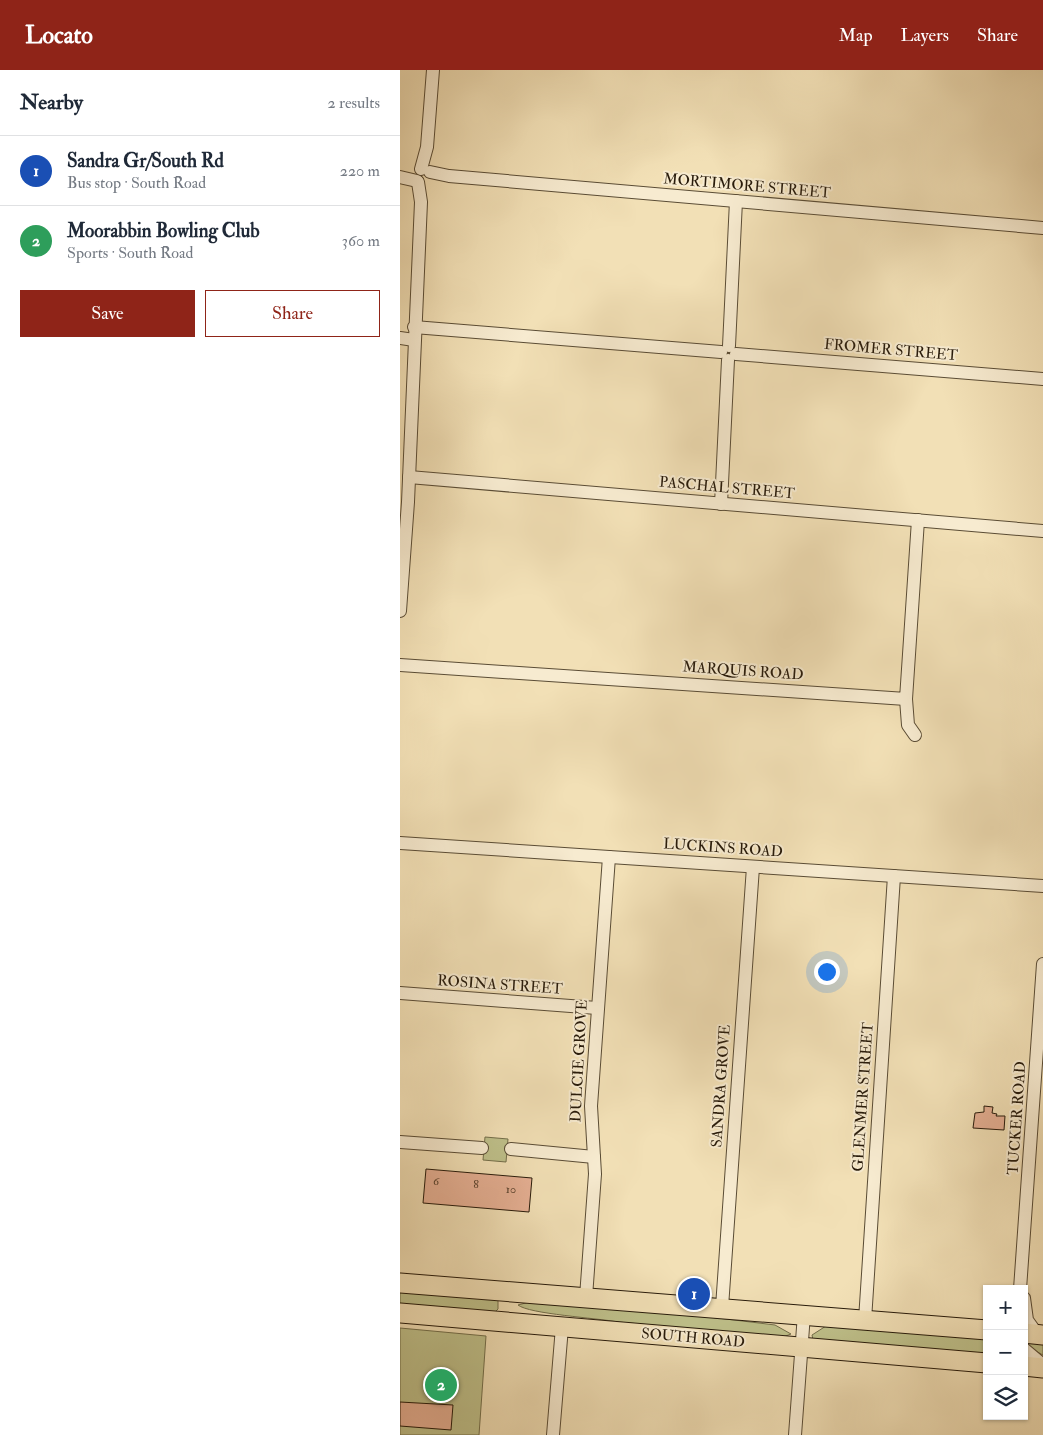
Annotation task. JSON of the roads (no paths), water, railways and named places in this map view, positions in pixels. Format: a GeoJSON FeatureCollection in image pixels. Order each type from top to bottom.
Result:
{"type":"FeatureCollection","features":[{"type":"Feature","properties":{"kind":"highway"},"geometry":{"type":"LineString","coordinates":[[400,1283],[722,1307],[983,1330]]}},
{"type":"Feature","properties":{"kind":"highway"},"geometry":{"type":"LineString","coordinates":[[507,1322],[509,1291]]}},
{"type":"Feature","properties":{"kind":"highway","name":"SOUTH ROAD"},"geometry":{"type":"LineString","coordinates":[[400,1313],[983,1363]]}},
{"type":"Feature","properties":{"kind":"highway"},"geometry":{"type":"LineString","coordinates":[[1028,1366],[1043,1367]]}},
{"type":"Feature","properties":{"kind":"street"},"geometry":{"type":"LineString","coordinates":[[400,611],[404,501],[409,478],[421,202],[433,70]]}},
{"type":"Feature","properties":{"kind":"street","name":"MORTIMORE STREET"},"geometry":{"type":"LineString","coordinates":[[400,177],[449,176],[1043,228]]}},
{"type":"Feature","properties":{"kind":"street"},"geometry":{"type":"LineString","coordinates":[[721,504],[736,201]]}},
{"type":"Feature","properties":{"kind":"street","name":"FROMER STREET"},"geometry":{"type":"LineString","coordinates":[[400,338],[414,333],[728,353],[1043,379]]}},
{"type":"Feature","properties":{"kind":"street","name":"PASCHAL STREET"},"geometry":{"type":"LineString","coordinates":[[409,478],[1043,531]]}},
{"type":"Feature","properties":{"kind":"street"},"geometry":{"type":"LineString","coordinates":[[915,735],[908,725],[906,699],[918,520]]}},
{"type":"Feature","properties":{"kind":"street","name":"MARQUIS ROAD"},"geometry":{"type":"LineString","coordinates":[[400,664],[906,699]]}},
{"type":"Feature","properties":{"kind":"street","name":"LUCKINS ROAD"},"geometry":{"type":"LineString","coordinates":[[400,843],[1043,886]]}},
{"type":"Feature","properties":{"kind":"street","name":"DULCIE GROVE"},"geometry":{"type":"LineString","coordinates":[[586,1297],[595,1180],[590,1113],[609,857]]}},
{"type":"Feature","properties":{"kind":"street","name":"SANDRA GROVE"},"geometry":{"type":"LineString","coordinates":[[722,1307],[753,867]]}},
{"type":"Feature","properties":{"kind":"street","name":"GLENMER STREET"},"geometry":{"type":"LineString","coordinates":[[865,1320],[894,876]]}},
{"type":"Feature","properties":{"kind":"street","name":"TUCKER ROAD"},"geometry":{"type":"LineString","coordinates":[[1022,1285],[1037,1146],[1043,964]]}},
{"type":"Feature","properties":{"kind":"street","name":"ROSINA STREET"},"geometry":{"type":"LineString","coordinates":[[400,993],[597,1008]]}},
{"type":"Feature","properties":{"kind":"street"},"geometry":{"type":"LineString","coordinates":[[400,1142],[482,1148]]}},
{"type":"Feature","properties":{"kind":"street"},"geometry":{"type":"LineString","coordinates":[[511,1150],[594,1157]]}},
{"type":"Feature","properties":{"kind":"street"},"geometry":{"type":"LineString","coordinates":[[795,1435],[804,1314]]}},
{"type":"Feature","properties":{"kind":"street"},"geometry":{"type":"LineString","coordinates":[[1028,1321],[1038,1335]]}},
{"type":"Feature","properties":{"kind":"street"},"geometry":{"type":"LineString","coordinates":[[553,1435],[562,1327]]}},
{"type":"Feature","properties":{"kind":"street"},"geometry":{"type":"LineString","coordinates":[[1028,1353],[1043,1367]]}},
{"type":"Feature","properties":{"kind":"place","name":"Sandra Gr/South Rd"},"geometry":{"type":"Point","coordinates":[694,1294]}},
{"type":"Feature","properties":{"kind":"place","name":"Moorabbin Bowling Club"},"geometry":{"type":"Point","coordinates":[441,1385]}}]}
